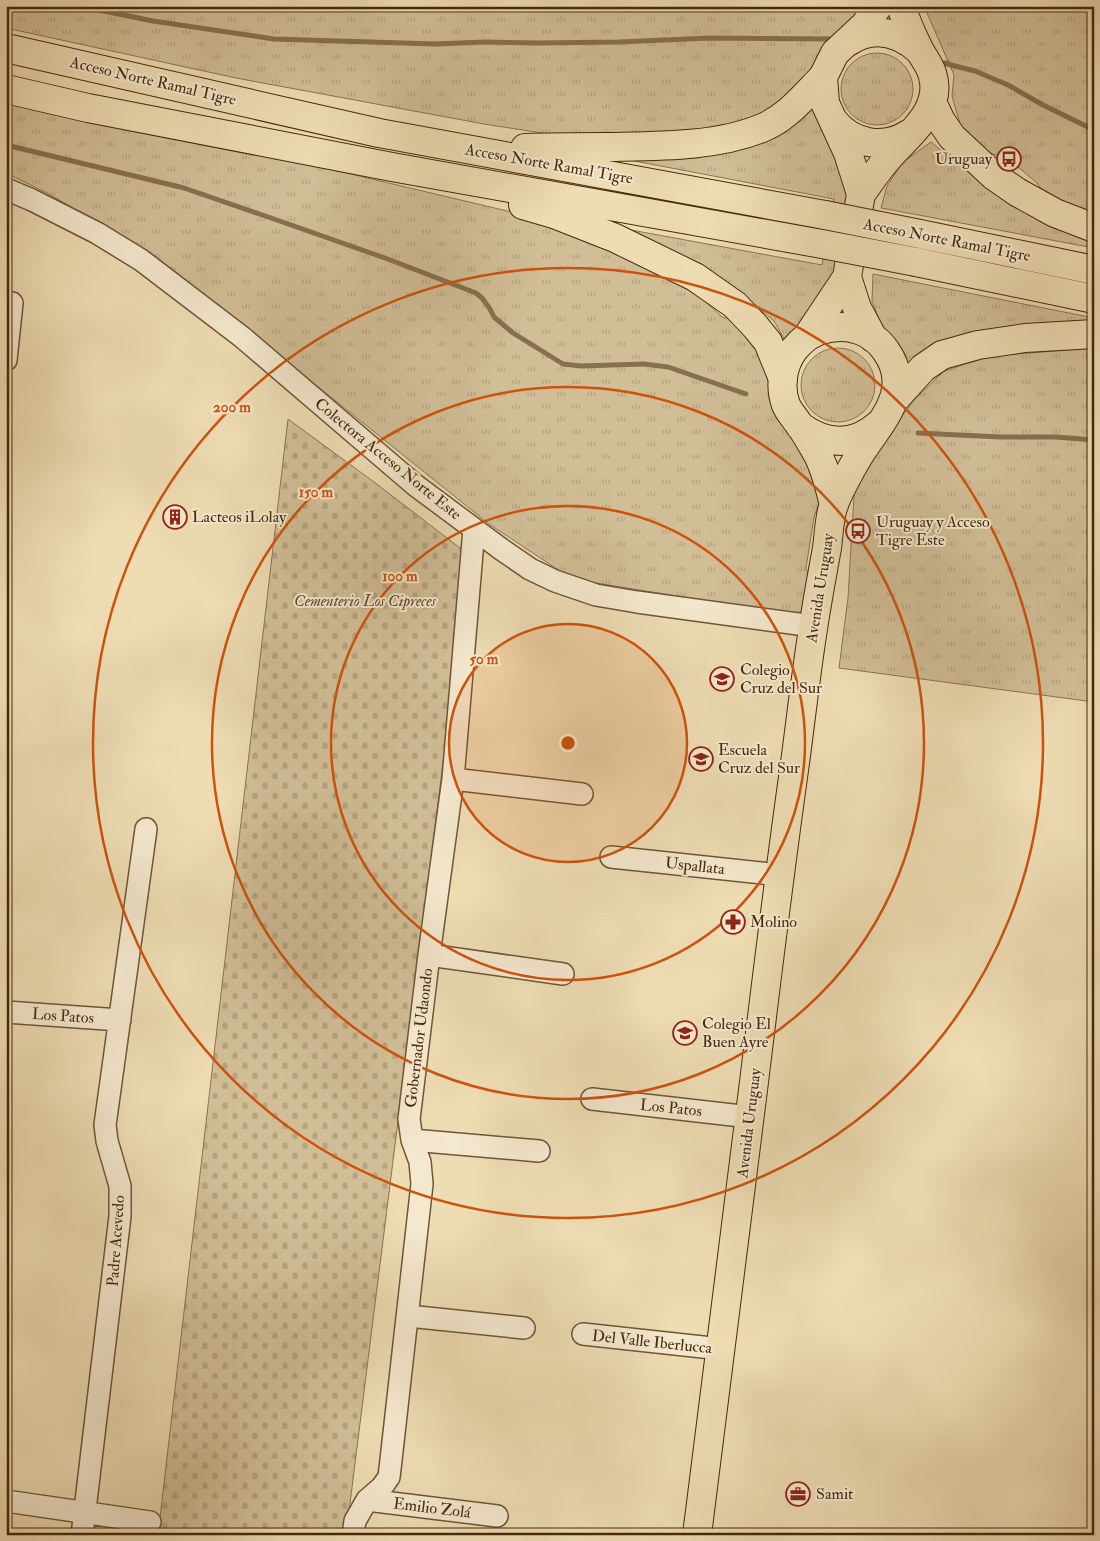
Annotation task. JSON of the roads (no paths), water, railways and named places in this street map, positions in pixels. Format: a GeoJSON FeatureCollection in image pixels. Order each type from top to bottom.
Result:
{"type":"FeatureCollection","features":[{"type":"Feature","properties":{"kind":"main road","name":"Avenida Uruguay"},"geometry":{"type":"LineString","coordinates":[[873,338],[857,308],[848,277],[861,194],[848,154],[829,112],[823,93],[823,77],[829,62],[843,45],[865,25],[878,6]]}},
{"type":"Feature","properties":{"kind":"main road","name":"Avenida Uruguay"},"geometry":{"type":"LineString","coordinates":[[901,6],[920,51]]}},
{"type":"Feature","properties":{"kind":"main road","name":"Avenida Uruguay"},"geometry":{"type":"LineString","coordinates":[[843,45],[864,34],[876,32],[900,36],[920,51],[928,62],[933,75],[932,102],[922,122],[887,159],[861,194]]}},
{"type":"Feature","properties":{"kind":"main road","name":"Acceso Norte Ramal Tigre"},"geometry":{"type":"LineString","coordinates":[[6,48],[379,133],[825,215],[1094,270]]}},
{"type":"Feature","properties":{"kind":"main road"},"geometry":{"type":"LineString","coordinates":[[379,133],[504,148],[689,144],[725,139],[763,128],[786,113],[823,77]]}},
{"type":"Feature","properties":{"kind":"main road","name":"Acceso Norte Ramal Tigre"},"geometry":{"type":"LineString","coordinates":[[6,89],[88,108],[392,166],[822,244],[1094,299]]}},
{"type":"Feature","properties":{"kind":"main road"},"geometry":{"type":"LineString","coordinates":[[932,102],[952,137],[994,176],[1055,213],[1094,228]]}},
{"type":"Feature","properties":{"kind":"main road","name":"Avenida Uruguay"},"geometry":{"type":"LineString","coordinates":[[829,112],[834,122],[842,130],[851,137],[867,142],[884,143],[895,141],[915,130]]}},
{"type":"Feature","properties":{"kind":"main road"},"geometry":{"type":"LineString","coordinates":[[392,166],[554,214],[615,238],[695,277],[735,306],[755,326],[768,342],[783,379]]}},
{"type":"Feature","properties":{"kind":"main road","name":"Avenida Uruguay"},"geometry":{"type":"LineString","coordinates":[[807,337],[848,277]]}},
{"type":"Feature","properties":{"kind":"main road","name":"Avenida Uruguay"},"geometry":{"type":"LineString","coordinates":[[698,1535],[813,626],[834,505],[857,460],[888,411],[896,383],[894,365],[882,345],[863,332],[852,328],[840,327],[817,331],[798,345],[790,355],[783,379],[783,392],[786,404],[819,458],[827,477],[834,505]]}},
{"type":"Feature","properties":{"kind":"main road"},"geometry":{"type":"LineString","coordinates":[[888,411],[923,368],[942,355],[978,345],[1025,338],[1094,334]]}},
{"type":"Feature","properties":{"kind":"main road","name":"Avenida Uruguay"},"geometry":{"type":"LineString","coordinates":[[800,426],[816,436],[835,441],[848,440],[872,431],[888,411]]}},
{"type":"Feature","properties":{"kind":"street","name":"Colectora Acceso Norte Este"},"geometry":{"type":"LineString","coordinates":[[6,190],[32,200],[96,233],[141,260],[242,337],[415,485],[501,550],[530,569],[580,591],[637,602],[813,626]]}},
{"type":"Feature","properties":{"kind":"street"},"geometry":{"type":"LineString","coordinates":[[6,360],[12,303]]}},
{"type":"Feature","properties":{"kind":"street","name":"Gobernador Udaondo"},"geometry":{"type":"LineString","coordinates":[[353,1535],[355,1521],[367,1500],[382,1487],[388,1477],[408,1316],[422,1184],[420,1162],[412,1140],[409,1119],[453,779],[474,529]]}},
{"type":"Feature","properties":{"kind":"street"},"geometry":{"type":"LineString","coordinates":[[453,779],[582,794]]}},
{"type":"Feature","properties":{"kind":"street","name":"Padre Acevedo"},"geometry":{"type":"LineString","coordinates":[[82,1535],[120,1216],[120,1186],[107,1141],[105,1125],[146,829]]}},
{"type":"Feature","properties":{"kind":"street","name":"Uspallata"},"geometry":{"type":"LineString","coordinates":[[611,857],[780,875]]}},
{"type":"Feature","properties":{"kind":"street"},"geometry":{"type":"LineString","coordinates":[[429,954],[563,974]]}},
{"type":"Feature","properties":{"kind":"street","name":"Los Patos"},"geometry":{"type":"LineString","coordinates":[[6,1012],[120,1020]]}},
{"type":"Feature","properties":{"kind":"street","name":"Los Patos"},"geometry":{"type":"LineString","coordinates":[[592,1099],[750,1116]]}},
{"type":"Feature","properties":{"kind":"street"},"geometry":{"type":"LineString","coordinates":[[412,1140],[539,1151]]}},
{"type":"Feature","properties":{"kind":"street"},"geometry":{"type":"LineString","coordinates":[[408,1316],[524,1328]]}},
{"type":"Feature","properties":{"kind":"street","name":"Del Valle Iberlucca"},"geometry":{"type":"LineString","coordinates":[[582,1334],[721,1350]]}},
{"type":"Feature","properties":{"kind":"street","name":"Emilio Zolá"},"geometry":{"type":"LineString","coordinates":[[367,1500],[497,1516]]}},
{"type":"Feature","properties":{"kind":"street"},"geometry":{"type":"LineString","coordinates":[[6,1501],[150,1522]]}},
{"type":"Feature","properties":{"kind":"waterway"},"geometry":{"type":"LineString","coordinates":[[79,6],[153,21],[274,39],[435,44],[619,42],[710,38],[836,39]]}},
{"type":"Feature","properties":{"kind":"waterway"},"geometry":{"type":"LineString","coordinates":[[948,63],[943,63],[975,71],[1008,85],[1094,130]]}},
{"type":"Feature","properties":{"kind":"waterway"},"geometry":{"type":"LineString","coordinates":[[6,145],[184,188],[385,258],[476,293],[482,298],[494,317],[513,333],[563,364],[581,366],[644,364],[668,367],[746,394]]}},
{"type":"Feature","properties":{"kind":"waterway"},"geometry":{"type":"LineString","coordinates":[[918,433],[1094,440]]}},
{"type":"Feature","properties":{"kind":"place","name":"Uruguay"},"geometry":{"type":"Point","coordinates":[1009,159]}},
{"type":"Feature","properties":{"kind":"place","name":"Lacteos iLolay"},"geometry":{"type":"Point","coordinates":[175,517]}},
{"type":"Feature","properties":{"kind":"place","name":"Uruguay y Acceso Tigre Este"},"geometry":{"type":"Point","coordinates":[858,531]}},
{"type":"Feature","properties":{"kind":"place","name":"Colegio Cruz del Sur"},"geometry":{"type":"Point","coordinates":[722,679]}},
{"type":"Feature","properties":{"kind":"place","name":"Escuela Cruz del Sur"},"geometry":{"type":"Point","coordinates":[701,759]}},
{"type":"Feature","properties":{"kind":"place","name":"Molino"},"geometry":{"type":"Point","coordinates":[733,922]}},
{"type":"Feature","properties":{"kind":"place","name":"Colegio El Buen Ayre"},"geometry":{"type":"Point","coordinates":[685,1033]}},
{"type":"Feature","properties":{"kind":"place","name":"Samit"},"geometry":{"type":"Point","coordinates":[798,1494]}},
{"type":"Feature","properties":{"kind":"park label","name":"Cementerio Los Cipreces"},"geometry":{"type":"Point","coordinates":[365,601]}}]}
